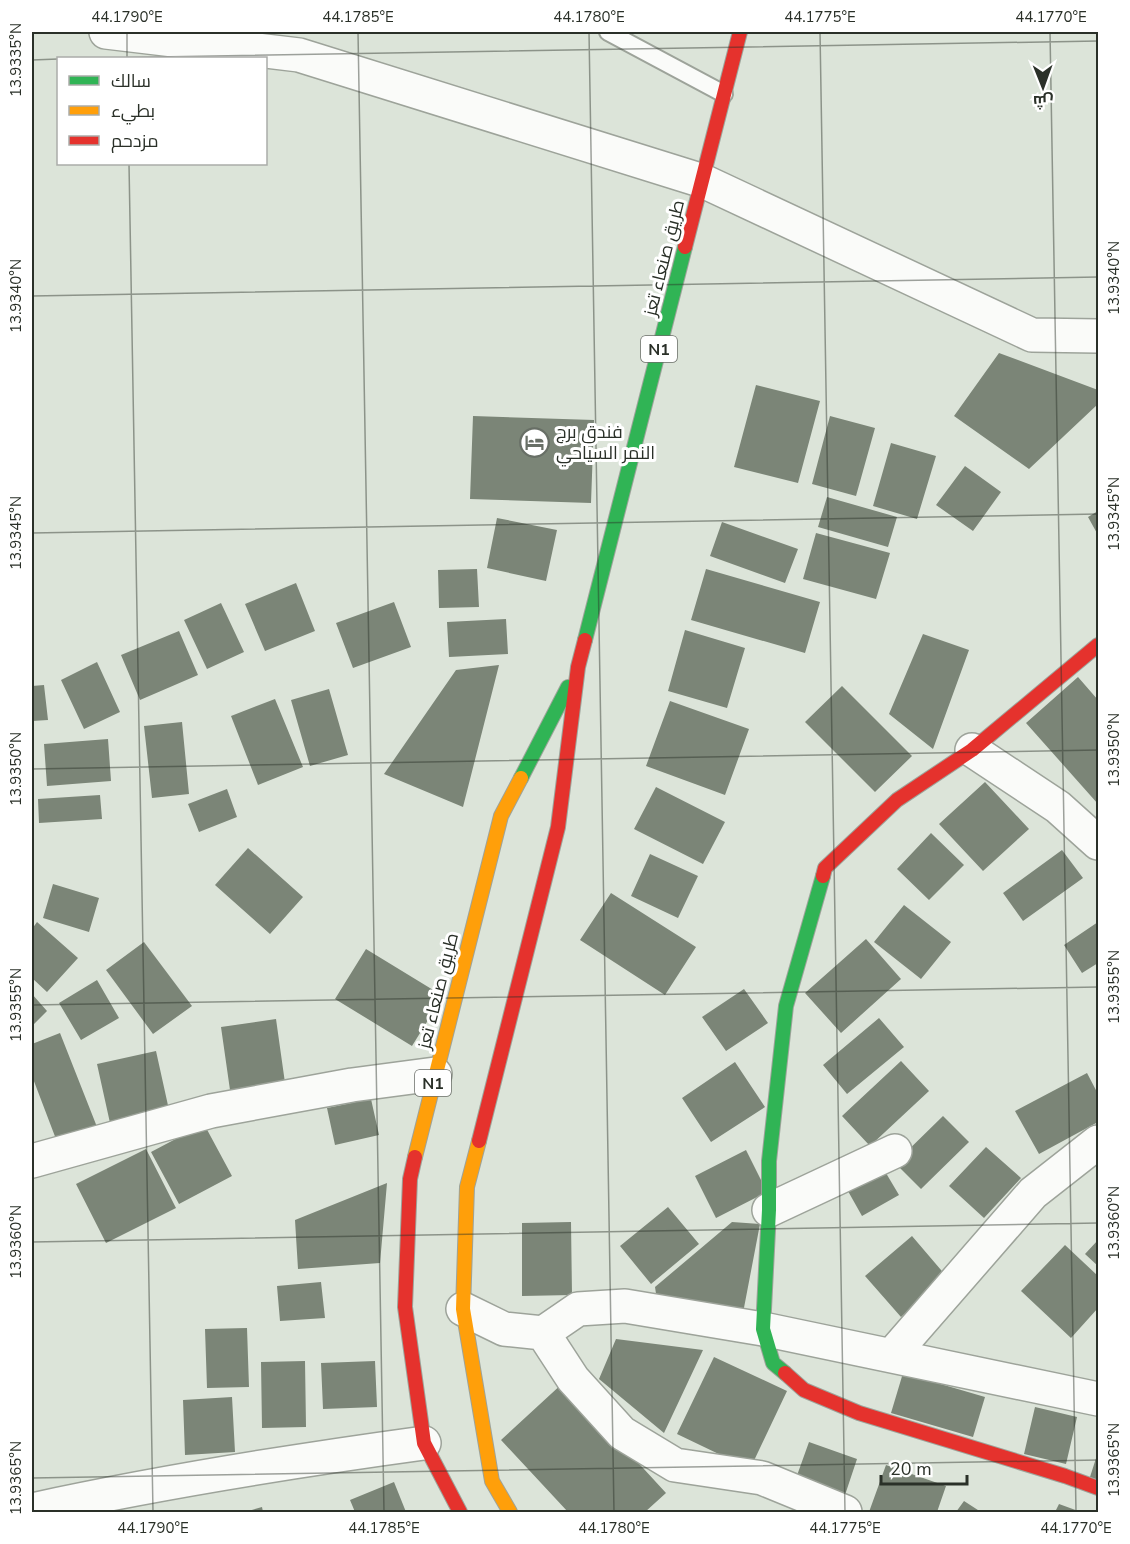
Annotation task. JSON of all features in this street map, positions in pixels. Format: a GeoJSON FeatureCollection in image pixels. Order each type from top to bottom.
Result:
{"type":"FeatureCollection","features":[{"type":"Feature","properties":{"kind":"main road","name":"طريق صنعاء تعز"},"geometry":{"type":"LineString","coordinates":[[510,1512],[492,1481],[463,1309],[467,1187],[558,827],[578,667],[740,32]]}},
{"type":"Feature","properties":{"kind":"main road"},"geometry":{"type":"LineString","coordinates":[[1098,645],[972,750],[897,800],[825,868],[786,1006],[769,1161],[763,1329],[773,1363],[804,1390],[859,1413],[1098,1488]]}},
{"type":"Feature","properties":{"kind":"main road","name":"طريق صنعاء تعز"},"geometry":{"type":"LineString","coordinates":[[460,1512],[424,1443],[405,1307],[410,1179],[501,816],[578,667]]}},
{"type":"Feature","properties":{"kind":"street"},"geometry":{"type":"LineString","coordinates":[[106,32],[299,55],[703,181],[1032,335],[1098,336]]}},
{"type":"Feature","properties":{"kind":"street"},"geometry":{"type":"LineString","coordinates":[[972,750],[1058,807],[1098,843]]}},
{"type":"Feature","properties":{"kind":"street"},"geometry":{"type":"LineString","coordinates":[[32,1161],[211,1111],[352,1085],[435,1074]]}},
{"type":"Feature","properties":{"kind":"street"},"geometry":{"type":"LineString","coordinates":[[892,1355],[1033,1193],[1098,1142]]}},
{"type":"Feature","properties":{"kind":"street"},"geometry":{"type":"LineString","coordinates":[[769,1210],[894,1151]]}},
{"type":"Feature","properties":{"kind":"street"},"geometry":{"type":"LineString","coordinates":[[463,1309],[504,1329],[543,1333],[578,1309],[625,1306],[763,1329],[1098,1399]]}},
{"type":"Feature","properties":{"kind":"street"},"geometry":{"type":"LineString","coordinates":[[543,1333],[573,1379],[622,1433],[675,1465],[762,1478],[846,1512]]}},
{"type":"Feature","properties":{"kind":"street"},"geometry":{"type":"LineString","coordinates":[[32,1510],[119,1491],[313,1458],[424,1443]]}},
{"type":"Feature","properties":{"kind":"lane"},"geometry":{"type":"LineString","coordinates":[[608,32],[724,94]]}},
{"type":"Feature","properties":{"kind":"building"},"geometry":{"type":"Polygon","coordinates":[[[999,353],[1098,390],[1098,404],[1029,469],[954,416],[999,353]]]}},
{"type":"Feature","properties":{"kind":"building"},"geometry":{"type":"Polygon","coordinates":[[[756,385],[820,401],[798,483],[734,467],[756,385]]]}},
{"type":"Feature","properties":{"kind":"building"},"geometry":{"type":"Polygon","coordinates":[[[473,416],[594,420],[591,503],[470,499],[473,416]]]}},
{"type":"Feature","properties":{"kind":"building"},"geometry":{"type":"Polygon","coordinates":[[[830,416],[875,428],[856,496],[812,484],[830,416]]]}},
{"type":"Feature","properties":{"kind":"building"},"geometry":{"type":"Polygon","coordinates":[[[891,443],[936,456],[917,519],[873,506],[891,443]]]}},
{"type":"Feature","properties":{"kind":"building"},"geometry":{"type":"Polygon","coordinates":[[[965,466],[1001,492],[973,531],[936,505],[965,466]]]}},
{"type":"Feature","properties":{"kind":"building"},"geometry":{"type":"Polygon","coordinates":[[[827,497],[897,517],[888,547],[818,527],[827,497]]]}},
{"type":"Feature","properties":{"kind":"building"},"geometry":{"type":"Polygon","coordinates":[[[1098,511],[1098,535],[1088,517],[1098,511]]]}},
{"type":"Feature","properties":{"kind":"building"},"geometry":{"type":"Polygon","coordinates":[[[497,518],[557,530],[546,581],[487,568],[497,518]]]}},
{"type":"Feature","properties":{"kind":"building"},"geometry":{"type":"Polygon","coordinates":[[[722,522],[798,549],[785,583],[710,556],[722,522]]]}},
{"type":"Feature","properties":{"kind":"building"},"geometry":{"type":"Polygon","coordinates":[[[816,533],[890,553],[876,599],[803,579],[816,533]]]}},
{"type":"Feature","properties":{"kind":"building"},"geometry":{"type":"Polygon","coordinates":[[[477,569],[479,607],[439,608],[438,570],[477,569]]]}},
{"type":"Feature","properties":{"kind":"building"},"geometry":{"type":"Polygon","coordinates":[[[706,569],[820,602],[805,653],[691,620],[706,569]]]}},
{"type":"Feature","properties":{"kind":"building"},"geometry":{"type":"Polygon","coordinates":[[[296,583],[315,631],[265,651],[245,604],[296,583]]]}},
{"type":"Feature","properties":{"kind":"building"},"geometry":{"type":"Polygon","coordinates":[[[394,602],[411,647],[353,668],[336,623],[394,602]]]}},
{"type":"Feature","properties":{"kind":"building"},"geometry":{"type":"Polygon","coordinates":[[[221,603],[244,652],[207,669],[184,620],[221,603]]]}},
{"type":"Feature","properties":{"kind":"building"},"geometry":{"type":"Polygon","coordinates":[[[506,619],[508,654],[449,657],[447,622],[506,619]]]}},
{"type":"Feature","properties":{"kind":"building"},"geometry":{"type":"Polygon","coordinates":[[[685,630],[745,648],[727,708],[668,691],[685,630]]]}},
{"type":"Feature","properties":{"kind":"building"},"geometry":{"type":"Polygon","coordinates":[[[179,631],[198,675],[140,700],[121,655],[179,631]]]}},
{"type":"Feature","properties":{"kind":"building"},"geometry":{"type":"Polygon","coordinates":[[[923,634],[969,650],[933,749],[889,714],[923,634]]]}},
{"type":"Feature","properties":{"kind":"building"},"geometry":{"type":"Polygon","coordinates":[[[97,662],[120,712],[84,729],[61,680],[97,662]]]}},
{"type":"Feature","properties":{"kind":"building"},"geometry":{"type":"Polygon","coordinates":[[[499,665],[463,807],[384,774],[456,670],[499,665]]]}},
{"type":"Feature","properties":{"kind":"building"},"geometry":{"type":"Polygon","coordinates":[[[1078,677],[1098,700],[1098,804],[1026,723],[1078,677]]]}},
{"type":"Feature","properties":{"kind":"building"},"geometry":{"type":"Polygon","coordinates":[[[44,685],[48,720],[32,721],[32,686],[44,685]]]}},
{"type":"Feature","properties":{"kind":"building"},"geometry":{"type":"Polygon","coordinates":[[[842,686],[912,756],[875,792],[805,722],[842,686]]]}},
{"type":"Feature","properties":{"kind":"building"},"geometry":{"type":"Polygon","coordinates":[[[329,689],[348,755],[310,766],[291,700],[329,689]]]}},
{"type":"Feature","properties":{"kind":"building"},"geometry":{"type":"Polygon","coordinates":[[[275,699],[303,767],[258,785],[231,716],[275,699]]]}},
{"type":"Feature","properties":{"kind":"building"},"geometry":{"type":"Polygon","coordinates":[[[670,701],[749,729],[725,795],[646,766],[670,701]]]}},
{"type":"Feature","properties":{"kind":"building"},"geometry":{"type":"Polygon","coordinates":[[[182,722],[189,794],[152,798],[144,726],[182,722]]]}},
{"type":"Feature","properties":{"kind":"building"},"geometry":{"type":"Polygon","coordinates":[[[108,739],[111,781],[47,786],[44,744],[108,739]]]}},
{"type":"Feature","properties":{"kind":"building"},"geometry":{"type":"Polygon","coordinates":[[[985,782],[1029,829],[983,871],[939,824],[985,782]]]}},
{"type":"Feature","properties":{"kind":"building"},"geometry":{"type":"Polygon","coordinates":[[[656,787],[725,822],[703,864],[634,829],[656,787]]]}},
{"type":"Feature","properties":{"kind":"building"},"geometry":{"type":"Polygon","coordinates":[[[227,789],[237,817],[199,832],[188,804],[227,789]]]}},
{"type":"Feature","properties":{"kind":"building"},"geometry":{"type":"Polygon","coordinates":[[[100,795],[102,819],[39,823],[38,799],[100,795]]]}},
{"type":"Feature","properties":{"kind":"building"},"geometry":{"type":"Polygon","coordinates":[[[931,833],[964,865],[929,900],[897,869],[931,833]]]}},
{"type":"Feature","properties":{"kind":"building"},"geometry":{"type":"Polygon","coordinates":[[[248,848],[303,897],[270,934],[215,885],[248,848]]]}},
{"type":"Feature","properties":{"kind":"building"},"geometry":{"type":"Polygon","coordinates":[[[1062,850],[1083,878],[1023,921],[1003,893],[1062,850]]]}},
{"type":"Feature","properties":{"kind":"building"},"geometry":{"type":"Polygon","coordinates":[[[650,854],[698,876],[678,918],[631,896],[650,854]]]}},
{"type":"Feature","properties":{"kind":"building"},"geometry":{"type":"Polygon","coordinates":[[[53,884],[99,898],[89,932],[43,918],[53,884]]]}},
{"type":"Feature","properties":{"kind":"building"},"geometry":{"type":"Polygon","coordinates":[[[611,893],[696,947],[665,995],[580,940],[611,893]]]}},
{"type":"Feature","properties":{"kind":"building"},"geometry":{"type":"Polygon","coordinates":[[[904,905],[951,942],[921,979],[874,942],[904,905]]]}},
{"type":"Feature","properties":{"kind":"building"},"geometry":{"type":"Polygon","coordinates":[[[37,922],[78,958],[47,992],[32,978],[32,929],[37,922]]]}},
{"type":"Feature","properties":{"kind":"building"},"geometry":{"type":"Polygon","coordinates":[[[1098,922],[1098,963],[1082,973],[1064,945],[1098,922]]]}},
{"type":"Feature","properties":{"kind":"building"},"geometry":{"type":"Polygon","coordinates":[[[866,939],[901,979],[841,1033],[805,993],[866,939]]]}},
{"type":"Feature","properties":{"kind":"building"},"geometry":{"type":"Polygon","coordinates":[[[144,942],[192,1006],[153,1034],[106,970],[144,942]]]}},
{"type":"Feature","properties":{"kind":"building"},"geometry":{"type":"Polygon","coordinates":[[[366,949],[443,996],[412,1046],[335,999],[366,949]]]}},
{"type":"Feature","properties":{"kind":"building"},"geometry":{"type":"Polygon","coordinates":[[[97,980],[119,1018],[81,1040],[59,1003],[97,980]]]}},
{"type":"Feature","properties":{"kind":"building"},"geometry":{"type":"Polygon","coordinates":[[[744,989],[768,1023],[726,1051],[702,1017],[744,989]]]}},
{"type":"Feature","properties":{"kind":"building"},"geometry":{"type":"Polygon","coordinates":[[[32,994],[47,1011],[32,1026],[32,994]]]}},
{"type":"Feature","properties":{"kind":"building"},"geometry":{"type":"Polygon","coordinates":[[[879,1018],[904,1047],[847,1094],[823,1065],[879,1018]]]}},
{"type":"Feature","properties":{"kind":"building"},"geometry":{"type":"Polygon","coordinates":[[[276,1019],[286,1090],[231,1097],[221,1027],[276,1019]]]}},
{"type":"Feature","properties":{"kind":"building"},"geometry":{"type":"Polygon","coordinates":[[[60,1033],[99,1132],[59,1147],[32,1076],[32,1044],[60,1033]]]}},
{"type":"Feature","properties":{"kind":"building"},"geometry":{"type":"Polygon","coordinates":[[[156,1051],[171,1119],[112,1132],[97,1064],[156,1051]]]}},
{"type":"Feature","properties":{"kind":"building"},"geometry":{"type":"Polygon","coordinates":[[[901,1061],[929,1091],[870,1146],[842,1116],[901,1061]]]}},
{"type":"Feature","properties":{"kind":"building"},"geometry":{"type":"Polygon","coordinates":[[[735,1062],[765,1107],[711,1142],[682,1098],[735,1062]]]}},
{"type":"Feature","properties":{"kind":"building"},"geometry":{"type":"Polygon","coordinates":[[[1087,1073],[1098,1094],[1098,1122],[1039,1154],[1015,1111],[1087,1073]]]}},
{"type":"Feature","properties":{"kind":"building"},"geometry":{"type":"Polygon","coordinates":[[[371,1099],[379,1135],[335,1145],[327,1108],[371,1099]]]}},
{"type":"Feature","properties":{"kind":"building"},"geometry":{"type":"Polygon","coordinates":[[[943,1116],[969,1142],[921,1189],[895,1163],[943,1116]]]}},
{"type":"Feature","properties":{"kind":"building"},"geometry":{"type":"Polygon","coordinates":[[[204,1124],[232,1176],[179,1204],[151,1152],[204,1124]]]}},
{"type":"Feature","properties":{"kind":"building"},"geometry":{"type":"Polygon","coordinates":[[[986,1147],[1021,1178],[984,1218],[949,1186],[986,1147]]]}},
{"type":"Feature","properties":{"kind":"building"},"geometry":{"type":"Polygon","coordinates":[[[146,1149],[176,1208],[106,1243],[76,1184],[146,1149]]]}},
{"type":"Feature","properties":{"kind":"building"},"geometry":{"type":"Polygon","coordinates":[[[746,1150],[767,1192],[716,1218],[695,1176],[746,1150]]]}},
{"type":"Feature","properties":{"kind":"building"},"geometry":{"type":"Polygon","coordinates":[[[880,1163],[899,1195],[862,1216],[844,1184],[880,1163]]]}},
{"type":"Feature","properties":{"kind":"building"},"geometry":{"type":"Polygon","coordinates":[[[387,1183],[380,1263],[298,1269],[295,1220],[387,1183]]]}},
{"type":"Feature","properties":{"kind":"building"},"geometry":{"type":"Polygon","coordinates":[[[668,1207],[699,1244],[651,1284],[620,1246],[668,1207]]]}},
{"type":"Feature","properties":{"kind":"building"},"geometry":{"type":"Polygon","coordinates":[[[571,1222],[572,1295],[522,1296],[522,1223],[571,1222]]]}},
{"type":"Feature","properties":{"kind":"building"},"geometry":{"type":"Polygon","coordinates":[[[732,1222],[760,1224],[743,1313],[658,1307],[655,1287],[732,1222]]]}},
{"type":"Feature","properties":{"kind":"building"},"geometry":{"type":"Polygon","coordinates":[[[912,1236],[947,1277],[901,1317],[865,1276],[912,1236]]]}},
{"type":"Feature","properties":{"kind":"building"},"geometry":{"type":"Polygon","coordinates":[[[1098,1240],[1098,1266],[1085,1254],[1098,1240]]]}},
{"type":"Feature","properties":{"kind":"building"},"geometry":{"type":"Polygon","coordinates":[[[1065,1245],[1098,1276],[1098,1308],[1071,1338],[1021,1291],[1065,1245]]]}},
{"type":"Feature","properties":{"kind":"building"},"geometry":{"type":"Polygon","coordinates":[[[321,1282],[325,1318],[280,1321],[277,1286],[321,1282]]]}},
{"type":"Feature","properties":{"kind":"building"},"geometry":{"type":"Polygon","coordinates":[[[247,1328],[249,1387],[207,1388],[205,1329],[247,1328]]]}},
{"type":"Feature","properties":{"kind":"building"},"geometry":{"type":"Polygon","coordinates":[[[616,1339],[703,1350],[664,1433],[599,1379],[616,1339]]]}},
{"type":"Feature","properties":{"kind":"building"},"geometry":{"type":"Polygon","coordinates":[[[714,1357],[787,1391],[750,1469],[677,1434],[714,1357]]]}},
{"type":"Feature","properties":{"kind":"building"},"geometry":{"type":"Polygon","coordinates":[[[305,1361],[306,1427],[262,1428],[261,1362],[305,1361]]]}},
{"type":"Feature","properties":{"kind":"building"},"geometry":{"type":"Polygon","coordinates":[[[375,1361],[377,1407],[323,1409],[321,1363],[375,1361]]]}},
{"type":"Feature","properties":{"kind":"building"},"geometry":{"type":"Polygon","coordinates":[[[903,1373],[985,1397],[973,1437],[891,1413],[903,1373]]]}},
{"type":"Feature","properties":{"kind":"building"},"geometry":{"type":"Polygon","coordinates":[[[564,1382],[666,1493],[645,1512],[568,1512],[501,1440],[564,1382]]]}},
{"type":"Feature","properties":{"kind":"building"},"geometry":{"type":"Polygon","coordinates":[[[232,1397],[235,1452],[185,1455],[183,1400],[232,1397]]]}},
{"type":"Feature","properties":{"kind":"building"},"geometry":{"type":"Polygon","coordinates":[[[1035,1407],[1077,1417],[1066,1464],[1024,1454],[1035,1407]]]}},
{"type":"Feature","properties":{"kind":"building"},"geometry":{"type":"Polygon","coordinates":[[[809,1442],[857,1459],[844,1498],[795,1481],[809,1442]]]}},
{"type":"Feature","properties":{"kind":"building"},"geometry":{"type":"Polygon","coordinates":[[[1098,1452],[1098,1480],[1090,1477],[1098,1452]]]}},
{"type":"Feature","properties":{"kind":"building"},"geometry":{"type":"Polygon","coordinates":[[[886,1465],[946,1486],[937,1512],[869,1512],[886,1465]]]}},
{"type":"Feature","properties":{"kind":"building"},"geometry":{"type":"Polygon","coordinates":[[[394,1482],[406,1512],[355,1512],[350,1500],[394,1482]]]}},
{"type":"Feature","properties":{"kind":"building"},"geometry":{"type":"Polygon","coordinates":[[[964,1501],[981,1512],[956,1512],[964,1501]]]}},
{"type":"Feature","properties":{"kind":"building"},"geometry":{"type":"Polygon","coordinates":[[[1059,1504],[1081,1512],[1055,1512],[1059,1504]]]}},
{"type":"Feature","properties":{"kind":"building"},"geometry":{"type":"Polygon","coordinates":[[[262,1507],[263,1512],[245,1512],[262,1507]]]}},
{"type":"Feature","properties":{"kind":"traffic: fast"},"geometry":{"type":"LineString","coordinates":[[585,640],[685,247]]}},
{"type":"Feature","properties":{"kind":"traffic: fast"},"geometry":{"type":"LineString","coordinates":[[521,778],[568,687]]}},
{"type":"Feature","properties":{"kind":"traffic: fast"},"geometry":{"type":"LineString","coordinates":[[785,1373],[773,1363],[763,1329],[769,1161],[786,1006],[823,876]]}},
{"type":"Feature","properties":{"kind":"traffic: slow"},"geometry":{"type":"LineString","coordinates":[[415,1157],[501,816],[521,778]]}},
{"type":"Feature","properties":{"kind":"traffic: slow"},"geometry":{"type":"LineString","coordinates":[[479,1141],[467,1187],[463,1309],[492,1481],[510,1512]]}},
{"type":"Feature","properties":{"kind":"traffic: jam"},"geometry":{"type":"LineString","coordinates":[[685,247],[740,32]]}},
{"type":"Feature","properties":{"kind":"traffic: jam"},"geometry":{"type":"LineString","coordinates":[[479,1141],[558,827],[578,667],[585,640]]}},
{"type":"Feature","properties":{"kind":"traffic: jam"},"geometry":{"type":"LineString","coordinates":[[823,876],[825,868],[897,800],[972,750],[1098,645]]}},
{"type":"Feature","properties":{"kind":"traffic: jam"},"geometry":{"type":"LineString","coordinates":[[415,1157],[410,1179],[405,1307],[424,1443],[460,1512]]}},
{"type":"Feature","properties":{"kind":"traffic: jam"},"geometry":{"type":"LineString","coordinates":[[785,1373],[804,1390],[859,1413],[1098,1488]]}},
{"type":"Feature","properties":{"kind":"place","name":"فندق برج النمر السياحي"},"geometry":{"type":"Point","coordinates":[535,442]}}]}
